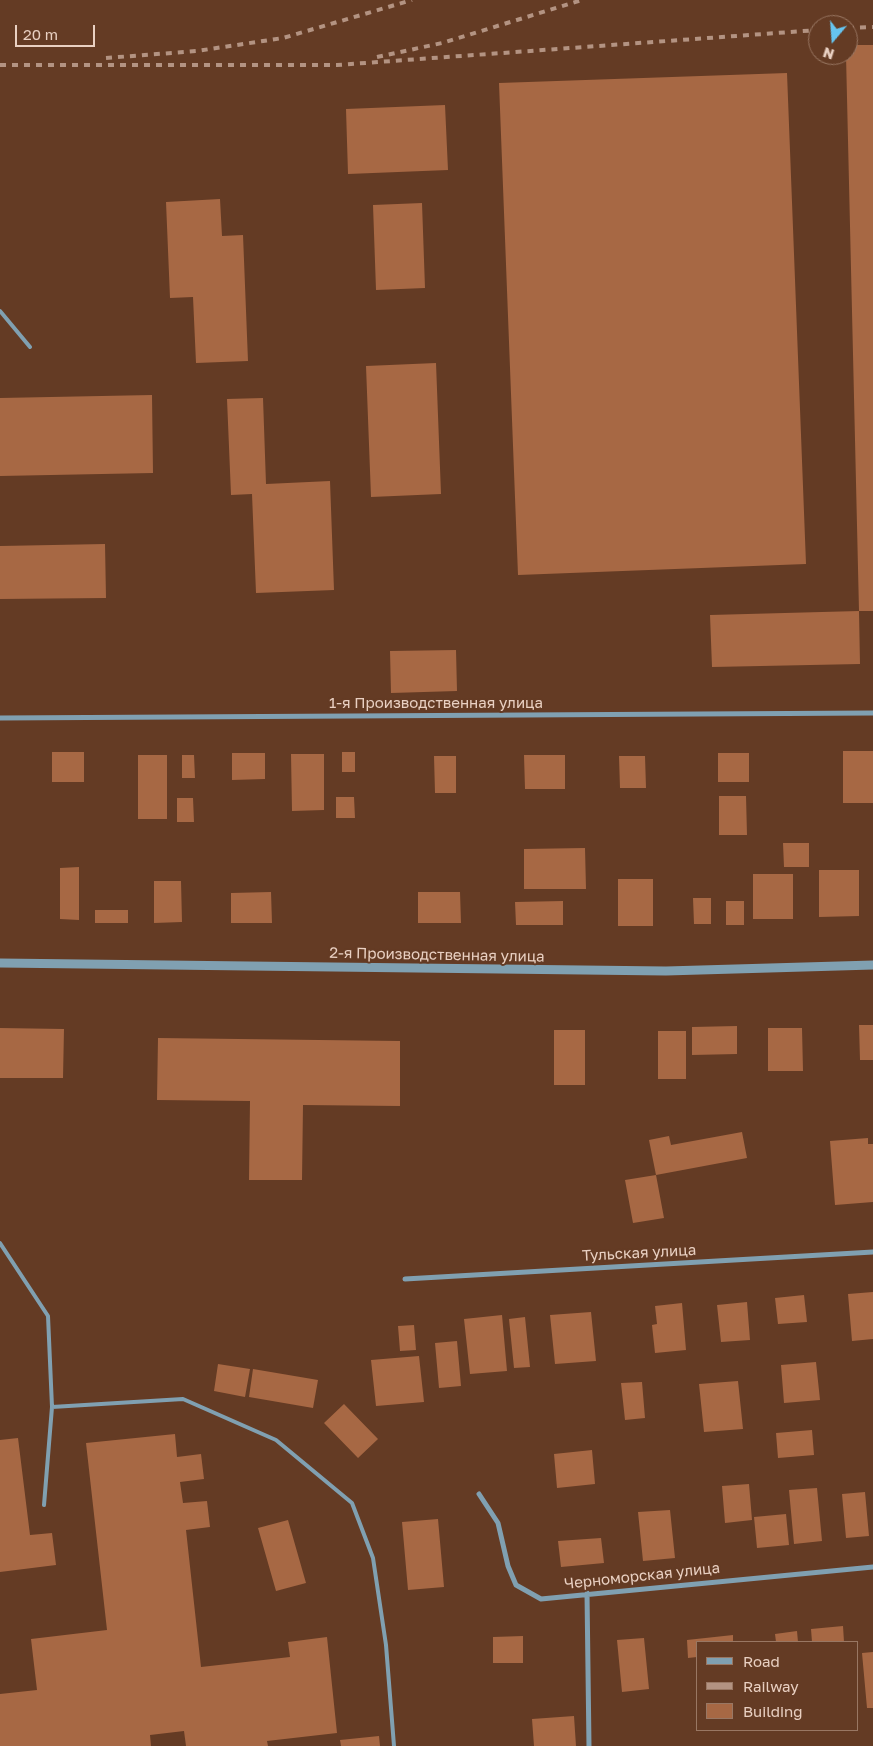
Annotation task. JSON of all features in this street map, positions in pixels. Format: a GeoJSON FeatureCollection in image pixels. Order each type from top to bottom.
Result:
{"type":"FeatureCollection","features":[{"type":"Feature","properties":{"kind":"street","name":"1-я Производственная улица"},"geometry":{"type":"LineString","coordinates":[[0,718],[873,712]]}},
{"type":"Feature","properties":{"kind":"street","name":"2-я Производственная улица"},"geometry":{"type":"LineString","coordinates":[[0,963],[656,971],[873,965]]}},
{"type":"Feature","properties":{"kind":"street","name":"Тульская улица"},"geometry":{"type":"LineString","coordinates":[[406,1279],[873,1252]]}},
{"type":"Feature","properties":{"kind":"street","name":"Черноморская улица"},"geometry":{"type":"LineString","coordinates":[[479,1494],[498,1523],[508,1566],[516,1585],[541,1599],[587,1593],[873,1567]]}},
{"type":"Feature","properties":{"kind":"street"},"geometry":{"type":"LineString","coordinates":[[587,1593],[588,1746]]}},
{"type":"Feature","properties":{"kind":"lane"},"geometry":{"type":"LineString","coordinates":[[0,311],[30,347]]}},
{"type":"Feature","properties":{"kind":"lane"},"geometry":{"type":"LineString","coordinates":[[0,1243],[48,1316],[52,1406],[44,1505]]}},
{"type":"Feature","properties":{"kind":"lane"},"geometry":{"type":"LineString","coordinates":[[52,1406],[183,1399],[276,1440],[352,1504],[373,1558],[386,1645],[394,1746]]}},
{"type":"Feature","properties":{"kind":"building"},"geometry":{"type":"Polygon","coordinates":[[[858,45],[873,45],[873,611],[859,611],[846,65],[858,65],[858,45]]]}},
{"type":"Feature","properties":{"kind":"building"},"geometry":{"type":"Polygon","coordinates":[[[787,73],[806,564],[518,575],[499,83],[787,73]]]}},
{"type":"Feature","properties":{"kind":"building"},"geometry":{"type":"Polygon","coordinates":[[[445,105],[448,170],[348,174],[346,109],[445,105]]]}},
{"type":"Feature","properties":{"kind":"building"},"geometry":{"type":"Polygon","coordinates":[[[220,199],[222,236],[243,235],[248,361],[196,363],[193,297],[170,298],[166,202],[220,199]]]}},
{"type":"Feature","properties":{"kind":"building"},"geometry":{"type":"Polygon","coordinates":[[[422,203],[425,288],[376,290],[373,205],[422,203]]]}},
{"type":"Feature","properties":{"kind":"building"},"geometry":{"type":"Polygon","coordinates":[[[436,363],[441,494],[371,497],[366,366],[436,363]]]}},
{"type":"Feature","properties":{"kind":"building"},"geometry":{"type":"Polygon","coordinates":[[[152,395],[153,473],[0,476],[0,398],[152,395]]]}},
{"type":"Feature","properties":{"kind":"building"},"geometry":{"type":"Polygon","coordinates":[[[263,398],[266,484],[330,481],[334,590],[256,593],[252,494],[231,495],[227,399],[263,398]]]}},
{"type":"Feature","properties":{"kind":"building"},"geometry":{"type":"Polygon","coordinates":[[[105,544],[106,598],[0,599],[0,546],[105,544]]]}},
{"type":"Feature","properties":{"kind":"building"},"geometry":{"type":"Polygon","coordinates":[[[859,611],[860,664],[712,667],[710,615],[859,611]]]}},
{"type":"Feature","properties":{"kind":"building"},"geometry":{"type":"Polygon","coordinates":[[[456,650],[457,691],[391,693],[390,651],[456,650]]]}},
{"type":"Feature","properties":{"kind":"building"},"geometry":{"type":"Polygon","coordinates":[[[843,751],[873,751],[873,803],[843,803],[843,751]]]}},
{"type":"Feature","properties":{"kind":"building"},"geometry":{"type":"Polygon","coordinates":[[[52,752],[84,752],[84,782],[52,782],[52,752]]]}},
{"type":"Feature","properties":{"kind":"building"},"geometry":{"type":"Polygon","coordinates":[[[342,752],[355,752],[355,772],[342,772],[342,752]]]}},
{"type":"Feature","properties":{"kind":"building"},"geometry":{"type":"Polygon","coordinates":[[[232,753],[265,753],[265,779],[232,780],[232,753]]]}},
{"type":"Feature","properties":{"kind":"building"},"geometry":{"type":"Polygon","coordinates":[[[718,753],[749,753],[749,782],[718,782],[718,753]]]}},
{"type":"Feature","properties":{"kind":"building"},"geometry":{"type":"Polygon","coordinates":[[[291,754],[324,754],[324,810],[292,811],[291,754]]]}},
{"type":"Feature","properties":{"kind":"building"},"geometry":{"type":"Polygon","coordinates":[[[138,755],[167,755],[167,819],[138,819],[138,755]]]}},
{"type":"Feature","properties":{"kind":"building"},"geometry":{"type":"Polygon","coordinates":[[[182,755],[194,755],[195,778],[182,778],[182,755]]]}},
{"type":"Feature","properties":{"kind":"building"},"geometry":{"type":"Polygon","coordinates":[[[524,755],[565,755],[565,789],[525,789],[524,755]]]}},
{"type":"Feature","properties":{"kind":"building"},"geometry":{"type":"Polygon","coordinates":[[[434,756],[456,756],[456,793],[435,793],[434,756]]]}},
{"type":"Feature","properties":{"kind":"building"},"geometry":{"type":"Polygon","coordinates":[[[619,756],[645,756],[646,788],[620,788],[619,756]]]}},
{"type":"Feature","properties":{"kind":"building"},"geometry":{"type":"Polygon","coordinates":[[[719,796],[746,796],[747,835],[719,835],[719,796]]]}},
{"type":"Feature","properties":{"kind":"building"},"geometry":{"type":"Polygon","coordinates":[[[336,797],[354,797],[355,818],[336,818],[336,797]]]}},
{"type":"Feature","properties":{"kind":"building"},"geometry":{"type":"Polygon","coordinates":[[[177,798],[193,798],[194,822],[177,822],[177,798]]]}},
{"type":"Feature","properties":{"kind":"building"},"geometry":{"type":"Polygon","coordinates":[[[783,843],[809,843],[809,867],[784,867],[783,843]]]}},
{"type":"Feature","properties":{"kind":"building"},"geometry":{"type":"Polygon","coordinates":[[[585,848],[586,889],[524,889],[524,849],[585,848]]]}},
{"type":"Feature","properties":{"kind":"building"},"geometry":{"type":"Polygon","coordinates":[[[79,867],[79,920],[60,919],[60,868],[79,867]]]}},
{"type":"Feature","properties":{"kind":"building"},"geometry":{"type":"Polygon","coordinates":[[[819,870],[859,870],[859,916],[819,917],[819,870]]]}},
{"type":"Feature","properties":{"kind":"building"},"geometry":{"type":"Polygon","coordinates":[[[753,874],[793,874],[793,919],[753,919],[753,874]]]}},
{"type":"Feature","properties":{"kind":"building"},"geometry":{"type":"Polygon","coordinates":[[[618,879],[653,879],[653,926],[618,926],[618,879]]]}},
{"type":"Feature","properties":{"kind":"building"},"geometry":{"type":"Polygon","coordinates":[[[154,881],[181,881],[182,922],[154,923],[154,881]]]}},
{"type":"Feature","properties":{"kind":"building"},"geometry":{"type":"Polygon","coordinates":[[[271,892],[272,923],[231,923],[231,893],[271,892]]]}},
{"type":"Feature","properties":{"kind":"building"},"geometry":{"type":"Polygon","coordinates":[[[418,892],[460,892],[461,923],[418,923],[418,892]]]}},
{"type":"Feature","properties":{"kind":"building"},"geometry":{"type":"Polygon","coordinates":[[[693,898],[711,898],[711,924],[694,924],[693,898]]]}},
{"type":"Feature","properties":{"kind":"building"},"geometry":{"type":"Polygon","coordinates":[[[563,901],[563,925],[516,925],[515,902],[563,901]]]}},
{"type":"Feature","properties":{"kind":"building"},"geometry":{"type":"Polygon","coordinates":[[[726,901],[744,901],[744,925],[726,925],[726,901]]]}},
{"type":"Feature","properties":{"kind":"building"},"geometry":{"type":"Polygon","coordinates":[[[95,910],[128,910],[128,923],[95,923],[95,910]]]}},
{"type":"Feature","properties":{"kind":"building"},"geometry":{"type":"Polygon","coordinates":[[[859,1025],[873,1025],[873,1060],[860,1060],[859,1025]]]}},
{"type":"Feature","properties":{"kind":"building"},"geometry":{"type":"Polygon","coordinates":[[[737,1026],[737,1054],[692,1055],[692,1027],[737,1026]]]}},
{"type":"Feature","properties":{"kind":"building"},"geometry":{"type":"Polygon","coordinates":[[[0,1028],[64,1029],[63,1078],[0,1078],[0,1028]]]}},
{"type":"Feature","properties":{"kind":"building"},"geometry":{"type":"Polygon","coordinates":[[[768,1028],[802,1028],[803,1071],[768,1071],[768,1028]]]}},
{"type":"Feature","properties":{"kind":"building"},"geometry":{"type":"Polygon","coordinates":[[[554,1030],[585,1030],[585,1085],[554,1085],[554,1030]]]}},
{"type":"Feature","properties":{"kind":"building"},"geometry":{"type":"Polygon","coordinates":[[[658,1031],[686,1031],[686,1079],[658,1079],[658,1031]]]}},
{"type":"Feature","properties":{"kind":"building"},"geometry":{"type":"Polygon","coordinates":[[[158,1038],[400,1041],[400,1106],[303,1105],[302,1180],[249,1180],[250,1101],[157,1100],[158,1038]]]}},
{"type":"Feature","properties":{"kind":"building"},"geometry":{"type":"Polygon","coordinates":[[[742,1132],[747,1158],[656,1175],[649,1140],[669,1136],[671,1145],[742,1132]]]}},
{"type":"Feature","properties":{"kind":"building"},"geometry":{"type":"Polygon","coordinates":[[[868,1138],[868,1144],[873,1144],[873,1202],[835,1205],[830,1141],[868,1138]]]}},
{"type":"Feature","properties":{"kind":"building"},"geometry":{"type":"Polygon","coordinates":[[[656,1175],[664,1218],[633,1223],[625,1180],[656,1175]]]}},
{"type":"Feature","properties":{"kind":"building"},"geometry":{"type":"Polygon","coordinates":[[[873,1292],[873,1339],[852,1341],[848,1294],[873,1292]]]}},
{"type":"Feature","properties":{"kind":"building"},"geometry":{"type":"Polygon","coordinates":[[[804,1295],[807,1322],[778,1324],[775,1298],[804,1295]]]}},
{"type":"Feature","properties":{"kind":"building"},"geometry":{"type":"Polygon","coordinates":[[[747,1302],[750,1340],[721,1342],[717,1305],[747,1302]]]}},
{"type":"Feature","properties":{"kind":"building"},"geometry":{"type":"Polygon","coordinates":[[[682,1303],[686,1350],[655,1353],[652,1325],[657,1324],[655,1306],[682,1303]]]}},
{"type":"Feature","properties":{"kind":"building"},"geometry":{"type":"Polygon","coordinates":[[[591,1312],[596,1361],[555,1364],[550,1315],[591,1312]]]}},
{"type":"Feature","properties":{"kind":"building"},"geometry":{"type":"Polygon","coordinates":[[[502,1315],[507,1371],[470,1374],[464,1319],[502,1315]]]}},
{"type":"Feature","properties":{"kind":"building"},"geometry":{"type":"Polygon","coordinates":[[[525,1317],[530,1367],[514,1368],[509,1319],[525,1317]]]}},
{"type":"Feature","properties":{"kind":"building"},"geometry":{"type":"Polygon","coordinates":[[[414,1325],[416,1350],[400,1351],[398,1326],[414,1325]]]}},
{"type":"Feature","properties":{"kind":"building"},"geometry":{"type":"Polygon","coordinates":[[[457,1341],[461,1386],[439,1388],[435,1343],[457,1341]]]}},
{"type":"Feature","properties":{"kind":"building"},"geometry":{"type":"Polygon","coordinates":[[[419,1356],[424,1402],[376,1406],[371,1360],[419,1356]]]}},
{"type":"Feature","properties":{"kind":"building"},"geometry":{"type":"Polygon","coordinates":[[[816,1362],[820,1400],[784,1403],[781,1365],[816,1362]]]}},
{"type":"Feature","properties":{"kind":"building"},"geometry":{"type":"Polygon","coordinates":[[[218,1364],[250,1369],[245,1397],[214,1391],[218,1364]]]}},
{"type":"Feature","properties":{"kind":"building"},"geometry":{"type":"Polygon","coordinates":[[[253,1369],[318,1380],[313,1408],[249,1397],[253,1369]]]}},
{"type":"Feature","properties":{"kind":"building"},"geometry":{"type":"Polygon","coordinates":[[[738,1381],[743,1429],[704,1432],[699,1384],[738,1381]]]}},
{"type":"Feature","properties":{"kind":"building"},"geometry":{"type":"Polygon","coordinates":[[[642,1382],[645,1418],[625,1420],[621,1383],[642,1382]]]}},
{"type":"Feature","properties":{"kind":"building"},"geometry":{"type":"Polygon","coordinates":[[[344,1404],[378,1439],[358,1458],[324,1423],[344,1404]]]}},
{"type":"Feature","properties":{"kind":"building"},"geometry":{"type":"Polygon","coordinates":[[[812,1430],[814,1455],[778,1458],[776,1433],[812,1430]]]}},
{"type":"Feature","properties":{"kind":"building"},"geometry":{"type":"Polygon","coordinates":[[[175,1434],[177,1457],[201,1454],[204,1479],[180,1482],[183,1503],[207,1501],[210,1527],[186,1530],[201,1667],[290,1657],[288,1642],[327,1637],[337,1733],[267,1741],[268,1746],[186,1746],[184,1731],[150,1735],[151,1746],[0,1746],[0,1694],[37,1690],[31,1639],[107,1630],[86,1443],[175,1434]]]}},
{"type":"Feature","properties":{"kind":"building"},"geometry":{"type":"Polygon","coordinates":[[[18,1438],[30,1535],[52,1533],[56,1565],[0,1572],[0,1440],[18,1438]]]}},
{"type":"Feature","properties":{"kind":"building"},"geometry":{"type":"Polygon","coordinates":[[[592,1450],[595,1484],[557,1488],[554,1454],[592,1450]]]}},
{"type":"Feature","properties":{"kind":"building"},"geometry":{"type":"Polygon","coordinates":[[[749,1484],[752,1520],[725,1523],[722,1486],[749,1484]]]}},
{"type":"Feature","properties":{"kind":"building"},"geometry":{"type":"Polygon","coordinates":[[[817,1488],[822,1541],[794,1544],[789,1490],[817,1488]]]}},
{"type":"Feature","properties":{"kind":"building"},"geometry":{"type":"Polygon","coordinates":[[[865,1492],[869,1536],[846,1538],[842,1494],[865,1492]]]}},
{"type":"Feature","properties":{"kind":"building"},"geometry":{"type":"Polygon","coordinates":[[[670,1510],[675,1558],[643,1561],[638,1512],[670,1510]]]}},
{"type":"Feature","properties":{"kind":"building"},"geometry":{"type":"Polygon","coordinates":[[[786,1514],[789,1545],[757,1548],[754,1517],[786,1514]]]}},
{"type":"Feature","properties":{"kind":"building"},"geometry":{"type":"Polygon","coordinates":[[[438,1519],[444,1587],[408,1590],[402,1522],[438,1519]]]}},
{"type":"Feature","properties":{"kind":"building"},"geometry":{"type":"Polygon","coordinates":[[[288,1520],[306,1583],[276,1591],[258,1528],[288,1520]]]}},
{"type":"Feature","properties":{"kind":"building"},"geometry":{"type":"Polygon","coordinates":[[[601,1538],[604,1563],[561,1567],[558,1541],[601,1538]]]}},
{"type":"Feature","properties":{"kind":"building"},"geometry":{"type":"Polygon","coordinates":[[[843,1626],[844,1641],[812,1641],[811,1629],[843,1626]]]}},
{"type":"Feature","properties":{"kind":"building"},"geometry":{"type":"Polygon","coordinates":[[[797,1631],[798,1641],[776,1641],[775,1634],[797,1631]]]}},
{"type":"Feature","properties":{"kind":"building"},"geometry":{"type":"Polygon","coordinates":[[[733,1635],[733,1641],[696,1641],[696,1657],[688,1658],[687,1640],[733,1635]]]}},
{"type":"Feature","properties":{"kind":"building"},"geometry":{"type":"Polygon","coordinates":[[[523,1636],[523,1663],[493,1663],[493,1637],[523,1636]]]}},
{"type":"Feature","properties":{"kind":"building"},"geometry":{"type":"Polygon","coordinates":[[[644,1638],[649,1689],[622,1692],[617,1640],[644,1638]]]}},
{"type":"Feature","properties":{"kind":"building"},"geometry":{"type":"Polygon","coordinates":[[[873,1652],[873,1708],[867,1708],[862,1653],[873,1652]]]}},
{"type":"Feature","properties":{"kind":"building"},"geometry":{"type":"Polygon","coordinates":[[[574,1716],[576,1746],[534,1746],[532,1719],[574,1716]]]}},
{"type":"Feature","properties":{"kind":"building"},"geometry":{"type":"Polygon","coordinates":[[[379,1736],[380,1746],[341,1746],[340,1740],[379,1736]]]}},
{"type":"Feature","properties":{"kind":"railway"},"geometry":{"type":"LineString","coordinates":[[106,58],[197,51],[283,38],[412,0]]}},
{"type":"Feature","properties":{"kind":"railway"},"geometry":{"type":"LineString","coordinates":[[377,57],[442,43],[582,0]]}},
{"type":"Feature","properties":{"kind":"railway"},"geometry":{"type":"LineString","coordinates":[[858,28],[873,27]]}},
{"type":"Feature","properties":{"kind":"railway"},"geometry":{"type":"LineString","coordinates":[[0,65],[337,65],[808,31]]}}]}
